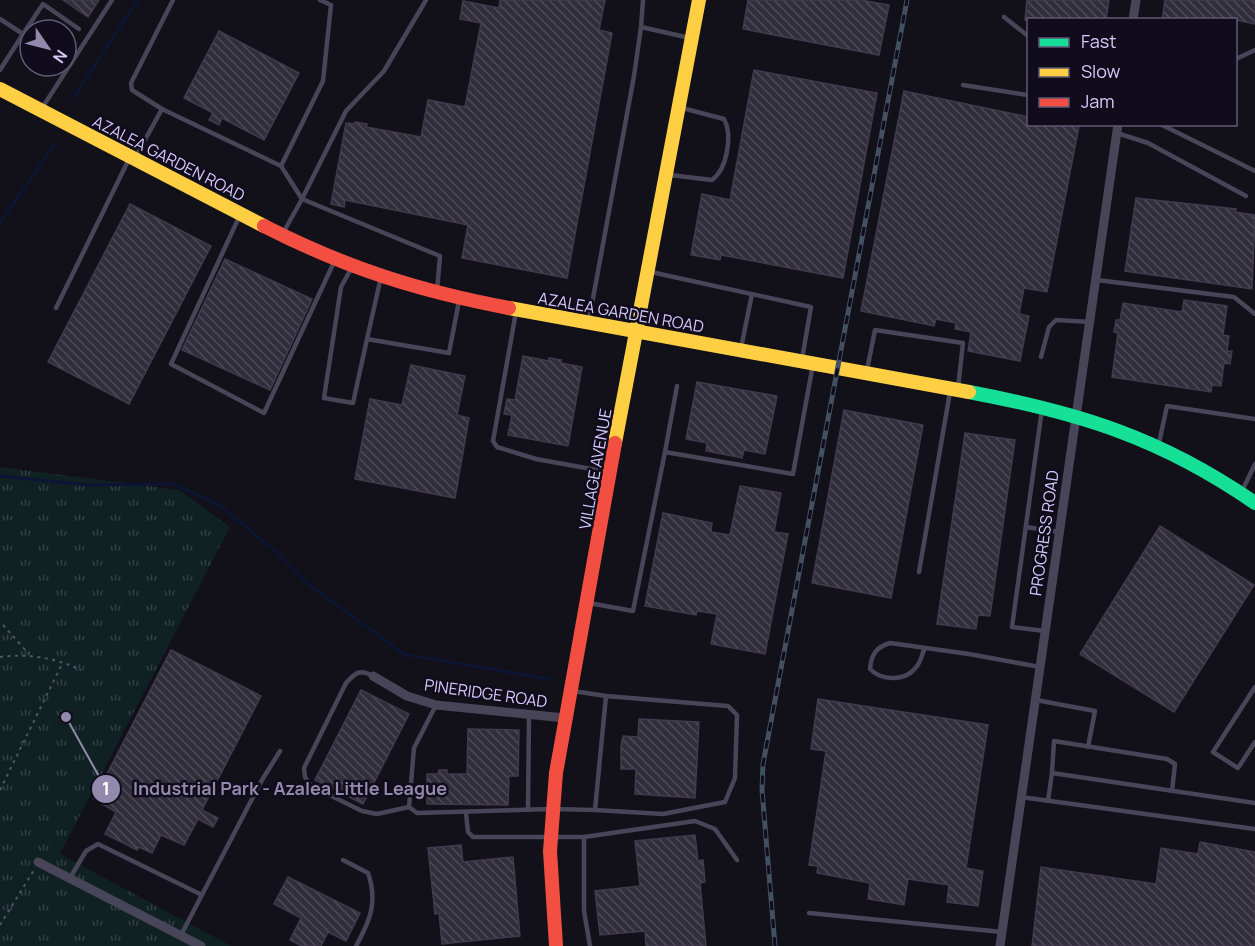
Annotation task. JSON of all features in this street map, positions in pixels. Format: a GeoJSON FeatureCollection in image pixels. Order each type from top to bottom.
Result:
{"type":"FeatureCollection","features":[{"type":"Feature","properties":{"kind":"main road","name":"VILLAGE AVENUE"},"geometry":{"type":"LineString","coordinates":[[556,946],[551,891],[552,809],[565,718],[699,0]]}},
{"type":"Feature","properties":{"kind":"main road","name":"AZALEA GARDEN ROAD"},"geometry":{"type":"LineString","coordinates":[[0,89],[282,235],[352,267],[381,277],[436,293],[516,309],[1043,406],[1077,415],[1158,446],[1255,503]]}},
{"type":"Feature","properties":{"kind":"street"},"geometry":{"type":"LineString","coordinates":[[1133,18],[1136,0]]}},
{"type":"Feature","properties":{"kind":"street","name":"PROGRESS ROAD"},"geometry":{"type":"LineString","coordinates":[[1000,946],[1118,129]]}},
{"type":"Feature","properties":{"kind":"street","name":"PINERIDGE ROAD"},"geometry":{"type":"LineString","coordinates":[[373,676],[407,696],[436,705],[565,718]]}},
{"type":"Feature","properties":{"kind":"street"},"geometry":{"type":"LineString","coordinates":[[38,862],[201,946]]}},
{"type":"Feature","properties":{"kind":"lane"},"geometry":{"type":"LineString","coordinates":[[40,110],[112,0]]}},
{"type":"Feature","properties":{"kind":"lane"},"geometry":{"type":"LineString","coordinates":[[174,0],[131,83],[132,90],[162,109],[281,166],[302,199],[440,256],[436,293]]}},
{"type":"Feature","properties":{"kind":"lane"},"geometry":{"type":"LineString","coordinates":[[281,166],[323,81],[331,5],[320,0]]}},
{"type":"Feature","properties":{"kind":"lane"},"geometry":{"type":"LineString","coordinates":[[282,235],[346,111],[384,71],[426,0]]}},
{"type":"Feature","properties":{"kind":"lane"},"geometry":{"type":"LineString","coordinates":[[589,322],[634,76],[643,0]]}},
{"type":"Feature","properties":{"kind":"lane"},"geometry":{"type":"LineString","coordinates":[[34,18],[43,4],[63,18]]}},
{"type":"Feature","properties":{"kind":"lane"},"geometry":{"type":"LineString","coordinates":[[1004,17],[1027,34]]}},
{"type":"Feature","properties":{"kind":"lane"},"geometry":{"type":"LineString","coordinates":[[0,19],[18,31]]}},
{"type":"Feature","properties":{"kind":"lane"},"geometry":{"type":"LineString","coordinates":[[641,27],[692,39]]}},
{"type":"Feature","properties":{"kind":"lane"},"geometry":{"type":"LineString","coordinates":[[0,70],[18,42]]}},
{"type":"Feature","properties":{"kind":"lane"},"geometry":{"type":"LineString","coordinates":[[1237,59],[1255,50]]}},
{"type":"Feature","properties":{"kind":"lane"},"geometry":{"type":"LineString","coordinates":[[963,85],[1027,95]]}},
{"type":"Feature","properties":{"kind":"lane"},"geometry":{"type":"LineString","coordinates":[[667,175],[712,180],[721,173],[726,151],[729,128],[724,119],[680,107]]}},
{"type":"Feature","properties":{"kind":"lane"},"geometry":{"type":"LineString","coordinates":[[56,308],[132,158],[162,109]]}},
{"type":"Feature","properties":{"kind":"lane"},"geometry":{"type":"LineString","coordinates":[[1164,126],[1255,171]]}},
{"type":"Feature","properties":{"kind":"lane"},"geometry":{"type":"LineString","coordinates":[[1118,129],[1246,196]]}},
{"type":"Feature","properties":{"kind":"lane"},"geometry":{"type":"LineString","coordinates":[[241,213],[171,364],[264,413],[335,259]]}},
{"type":"Feature","properties":{"kind":"lane"},"geometry":{"type":"LineString","coordinates":[[352,267],[341,287],[324,398],[353,403],[381,277]]}},
{"type":"Feature","properties":{"kind":"lane"},"geometry":{"type":"LineString","coordinates":[[648,272],[811,307],[807,363],[793,474],[665,452]]}},
{"type":"Feature","properties":{"kind":"lane"},"geometry":{"type":"LineString","coordinates":[[1097,280],[1234,297],[1255,314]]}},
{"type":"Feature","properties":{"kind":"lane"},"geometry":{"type":"LineString","coordinates":[[741,351],[752,294]]}},
{"type":"Feature","properties":{"kind":"lane"},"geometry":{"type":"LineString","coordinates":[[367,339],[449,353],[460,298]]}},
{"type":"Feature","properties":{"kind":"lane"},"geometry":{"type":"LineString","coordinates":[[516,309],[493,441],[497,447],[536,459],[611,472]]}},
{"type":"Feature","properties":{"kind":"lane"},"geometry":{"type":"LineString","coordinates":[[1041,357],[1049,327],[1056,320],[1091,322]]}},
{"type":"Feature","properties":{"kind":"lane"},"geometry":{"type":"LineString","coordinates":[[866,374],[875,330],[963,343],[919,572]]}},
{"type":"Feature","properties":{"kind":"lane"},"geometry":{"type":"LineString","coordinates":[[587,603],[633,611],[676,386]]}},
{"type":"Feature","properties":{"kind":"lane"},"geometry":{"type":"LineString","coordinates":[[1043,406],[1012,627],[1046,631]]}},
{"type":"Feature","properties":{"kind":"lane"},"geometry":{"type":"LineString","coordinates":[[1158,446],[1167,406],[1255,419]]}},
{"type":"Feature","properties":{"kind":"lane"},"geometry":{"type":"LineString","coordinates":[[1241,493],[1255,464]]}},
{"type":"Feature","properties":{"kind":"lane"},"geometry":{"type":"LineString","coordinates":[[1026,527],[1059,533]]}},
{"type":"Feature","properties":{"kind":"lane"},"geometry":{"type":"LineString","coordinates":[[925,648],[917,667],[902,676],[889,679],[877,675],[870,669],[871,659],[881,646],[890,644],[925,648],[1040,667]]}},
{"type":"Feature","properties":{"kind":"lane"},"geometry":{"type":"LineString","coordinates":[[373,676],[363,671],[357,672],[346,683],[304,768],[305,777],[311,786],[362,811],[377,814],[409,807],[417,813],[552,809],[663,814],[725,802],[735,778],[737,715],[728,706],[570,691]]}},
{"type":"Feature","properties":{"kind":"lane"},"geometry":{"type":"LineString","coordinates":[[1255,687],[1213,752],[1238,768],[1255,742]]}},
{"type":"Feature","properties":{"kind":"lane"},"geometry":{"type":"LineString","coordinates":[[595,810],[606,696]]}},
{"type":"Feature","properties":{"kind":"lane"},"geometry":{"type":"LineString","coordinates":[[1036,700],[1095,711],[1088,747]]}},
{"type":"Feature","properties":{"kind":"lane"},"geometry":{"type":"LineString","coordinates":[[409,807],[414,748],[436,705]]}},
{"type":"Feature","properties":{"kind":"lane"},"geometry":{"type":"LineString","coordinates":[[528,810],[529,715]]}},
{"type":"Feature","properties":{"kind":"lane"},"geometry":{"type":"LineString","coordinates":[[1047,801],[1054,741],[1167,759],[1175,764],[1172,791]]}},
{"type":"Feature","properties":{"kind":"lane"},"geometry":{"type":"LineString","coordinates":[[181,935],[262,780],[280,751]]}},
{"type":"Feature","properties":{"kind":"lane"},"geometry":{"type":"LineString","coordinates":[[1052,773],[1255,803]]}},
{"type":"Feature","properties":{"kind":"lane"},"geometry":{"type":"LineString","coordinates":[[1022,797],[1255,829]]}},
{"type":"Feature","properties":{"kind":"lane"},"geometry":{"type":"LineString","coordinates":[[466,813],[468,832],[473,837],[584,837],[695,821],[715,829],[737,860]]}},
{"type":"Feature","properties":{"kind":"lane"},"geometry":{"type":"LineString","coordinates":[[584,837],[584,911],[590,946]]}},
{"type":"Feature","properties":{"kind":"lane"},"geometry":{"type":"LineString","coordinates":[[70,879],[86,851],[98,844],[202,895]]}},
{"type":"Feature","properties":{"kind":"lane"},"geometry":{"type":"LineString","coordinates":[[343,860],[368,873],[373,886],[374,904],[356,946]]}},
{"type":"Feature","properties":{"kind":"lane"},"geometry":{"type":"LineString","coordinates":[[809,913],[1002,932]]}},
{"type":"Feature","properties":{"kind":"path"},"geometry":{"type":"LineString","coordinates":[[3,625],[30,656]]}},
{"type":"Feature","properties":{"kind":"path"},"geometry":{"type":"LineString","coordinates":[[0,657],[30,656],[63,662],[81,670]]}},
{"type":"Feature","properties":{"kind":"path"},"geometry":{"type":"LineString","coordinates":[[0,790],[63,662]]}},
{"type":"Feature","properties":{"kind":"path"},"geometry":{"type":"LineString","coordinates":[[0,925],[38,862]]}},
{"type":"Feature","properties":{"kind":"green space"},"geometry":{"type":"Polygon","coordinates":[[[0,467],[179,490],[230,527],[60,854],[231,946],[0,946],[0,467]]]}},
{"type":"Feature","properties":{"kind":"building"},"geometry":{"type":"Polygon","coordinates":[[[63,0],[99,0],[88,17],[63,0]]]}},
{"type":"Feature","properties":{"kind":"building"},"geometry":{"type":"Polygon","coordinates":[[[500,0],[605,0],[599,30],[612,33],[567,278],[462,258],[468,225],[345,200],[344,207],[331,204],[346,123],[367,124],[366,127],[421,137],[428,100],[465,107],[481,23],[460,19],[463,1],[499,8],[500,0]]]}},
{"type":"Feature","properties":{"kind":"building"},"geometry":{"type":"Polygon","coordinates":[[[748,0],[861,0],[889,5],[879,55],[743,29],[748,0]]]}},
{"type":"Feature","properties":{"kind":"building"},"geometry":{"type":"Polygon","coordinates":[[[1027,0],[1109,0],[1106,18],[1027,18],[1025,20],[1027,0]]]}},
{"type":"Feature","properties":{"kind":"building"},"geometry":{"type":"Polygon","coordinates":[[[1165,0],[1255,0],[1255,24],[1237,20],[1237,18],[1162,18],[1165,0]]]}},
{"type":"Feature","properties":{"kind":"building"},"geometry":{"type":"Polygon","coordinates":[[[219,31],[299,73],[264,140],[222,118],[219,125],[209,120],[213,113],[184,98],[219,31]]]}},
{"type":"Feature","properties":{"kind":"building"},"geometry":{"type":"Polygon","coordinates":[[[754,70],[877,93],[843,278],[721,255],[720,260],[691,255],[702,194],[730,200],[754,70]]]}},
{"type":"Feature","properties":{"kind":"building"},"geometry":{"type":"Polygon","coordinates":[[[904,91],[1027,117],[1027,126],[1079,126],[1047,292],[1024,288],[1019,314],[1029,316],[1020,361],[968,351],[971,332],[955,329],[956,323],[936,319],[934,326],[861,311],[904,91]]]}},
{"type":"Feature","properties":{"kind":"building"},"geometry":{"type":"Polygon","coordinates":[[[1136,198],[1236,209],[1235,212],[1255,215],[1252,289],[1125,271],[1136,198]]]}},
{"type":"Feature","properties":{"kind":"building"},"geometry":{"type":"Polygon","coordinates":[[[130,204],[211,246],[129,404],[48,362],[130,204]]]}},
{"type":"Feature","properties":{"kind":"building"},"geometry":{"type":"Polygon","coordinates":[[[225,259],[312,299],[270,390],[182,350],[225,259]]]}},
{"type":"Feature","properties":{"kind":"building"},"geometry":{"type":"Polygon","coordinates":[[[1184,300],[1227,306],[1223,335],[1229,336],[1227,351],[1232,351],[1230,364],[1224,363],[1221,386],[1212,385],[1211,392],[1112,377],[1118,333],[1114,332],[1116,320],[1120,320],[1123,303],[1182,312],[1184,300]]]}},
{"type":"Feature","properties":{"kind":"building"},"geometry":{"type":"Polygon","coordinates":[[[523,356],[549,361],[549,358],[561,360],[561,363],[582,367],[568,446],[508,435],[512,415],[504,414],[507,399],[515,400],[523,356]]]}},
{"type":"Feature","properties":{"kind":"building"},"geometry":{"type":"Polygon","coordinates":[[[411,365],[465,376],[457,415],[469,418],[455,498],[355,479],[370,399],[402,405],[411,365]]]}},
{"type":"Feature","properties":{"kind":"building"},"geometry":{"type":"Polygon","coordinates":[[[697,382],[777,396],[765,454],[744,450],[742,458],[706,451],[707,443],[686,439],[697,382]]]}},
{"type":"Feature","properties":{"kind":"building"},"geometry":{"type":"Polygon","coordinates":[[[844,410],[923,425],[891,598],[812,583],[844,410]]]}},
{"type":"Feature","properties":{"kind":"building"},"geometry":{"type":"Polygon","coordinates":[[[965,433],[1015,440],[990,616],[978,615],[976,629],[937,624],[965,433]]]}},
{"type":"Feature","properties":{"kind":"building"},"geometry":{"type":"Polygon","coordinates":[[[740,486],[781,493],[774,532],[788,534],[765,654],[711,644],[717,614],[697,611],[696,615],[645,606],[663,513],[712,523],[711,532],[730,535],[740,486]]]}},
{"type":"Feature","properties":{"kind":"building"},"geometry":{"type":"Polygon","coordinates":[[[1160,526],[1254,585],[1174,712],[1080,654],[1160,526]]]}},
{"type":"Feature","properties":{"kind":"building"},"geometry":{"type":"Polygon","coordinates":[[[171,650],[261,696],[202,810],[218,818],[213,827],[198,819],[184,845],[161,835],[152,853],[139,847],[137,850],[105,834],[116,812],[94,799],[171,650]]]}},
{"type":"Feature","properties":{"kind":"building"},"geometry":{"type":"Polygon","coordinates":[[[361,690],[409,714],[363,804],[315,780],[361,690]]]}},
{"type":"Feature","properties":{"kind":"building"},"geometry":{"type":"Polygon","coordinates":[[[818,699],[988,725],[966,868],[983,871],[978,906],[947,902],[949,885],[908,879],[904,905],[868,899],[870,883],[817,873],[818,866],[809,865],[826,751],[811,749],[818,699]]]}},
{"type":"Feature","properties":{"kind":"building"},"geometry":{"type":"Polygon","coordinates":[[[639,719],[699,722],[695,798],[635,794],[636,769],[621,769],[621,746],[623,736],[638,737],[639,719]]]}},
{"type":"Feature","properties":{"kind":"building"},"geometry":{"type":"Polygon","coordinates":[[[468,729],[519,730],[518,776],[509,776],[508,805],[427,804],[427,774],[438,774],[439,770],[447,770],[447,774],[467,774],[468,729]]]}},
{"type":"Feature","properties":{"kind":"building"},"geometry":{"type":"Polygon","coordinates":[[[695,835],[698,861],[703,860],[705,882],[700,883],[706,946],[646,946],[645,931],[600,935],[595,891],[640,886],[635,841],[695,835]]]}},
{"type":"Feature","properties":{"kind":"building"},"geometry":{"type":"Polygon","coordinates":[[[1200,842],[1255,852],[1255,946],[1032,946],[1041,867],[1156,884],[1161,848],[1198,854],[1200,842]]]}},
{"type":"Feature","properties":{"kind":"building"},"geometry":{"type":"Polygon","coordinates":[[[461,845],[463,862],[513,857],[520,936],[442,944],[439,913],[435,914],[428,848],[461,845]]]}},
{"type":"Feature","properties":{"kind":"building"},"geometry":{"type":"Polygon","coordinates":[[[288,877],[360,913],[346,941],[328,932],[321,946],[302,946],[290,940],[301,918],[274,904],[288,877]]]}},
{"type":"Feature","properties":{"kind":"waterway"},"geometry":{"type":"LineString","coordinates":[[74,97],[138,0]]}},
{"type":"Feature","properties":{"kind":"waterway"},"geometry":{"type":"LineString","coordinates":[[0,223],[54,145]]}},
{"type":"Feature","properties":{"kind":"waterway"},"geometry":{"type":"LineString","coordinates":[[0,476],[88,485],[174,484],[219,505],[279,554],[308,584],[404,654],[549,679]]}},
{"type":"Feature","properties":{"kind":"railway"},"geometry":{"type":"LineString","coordinates":[[775,946],[762,790],[763,764],[907,0]]}},
{"type":"Feature","properties":{"kind":"traffic: fast"},"geometry":{"type":"LineString","coordinates":[[969,392],[1047,409],[1118,431],[1186,461],[1255,503]]}},
{"type":"Feature","properties":{"kind":"traffic: slow"},"geometry":{"type":"LineString","coordinates":[[615,443],[699,0]]}},
{"type":"Feature","properties":{"kind":"traffic: slow"},"geometry":{"type":"LineString","coordinates":[[0,89],[264,226]]}},
{"type":"Feature","properties":{"kind":"traffic: slow"},"geometry":{"type":"LineString","coordinates":[[509,308],[969,392]]}},
{"type":"Feature","properties":{"kind":"traffic: jam"},"geometry":{"type":"LineString","coordinates":[[264,226],[354,266],[414,286],[509,308]]}},
{"type":"Feature","properties":{"kind":"traffic: jam"},"geometry":{"type":"LineString","coordinates":[[556,946],[550,851],[556,773],[615,443]]}},
{"type":"Feature","properties":{"kind":"place","name":"Industrial Park - Azalea Little League"},"geometry":{"type":"Point","coordinates":[66,717]}}]}
